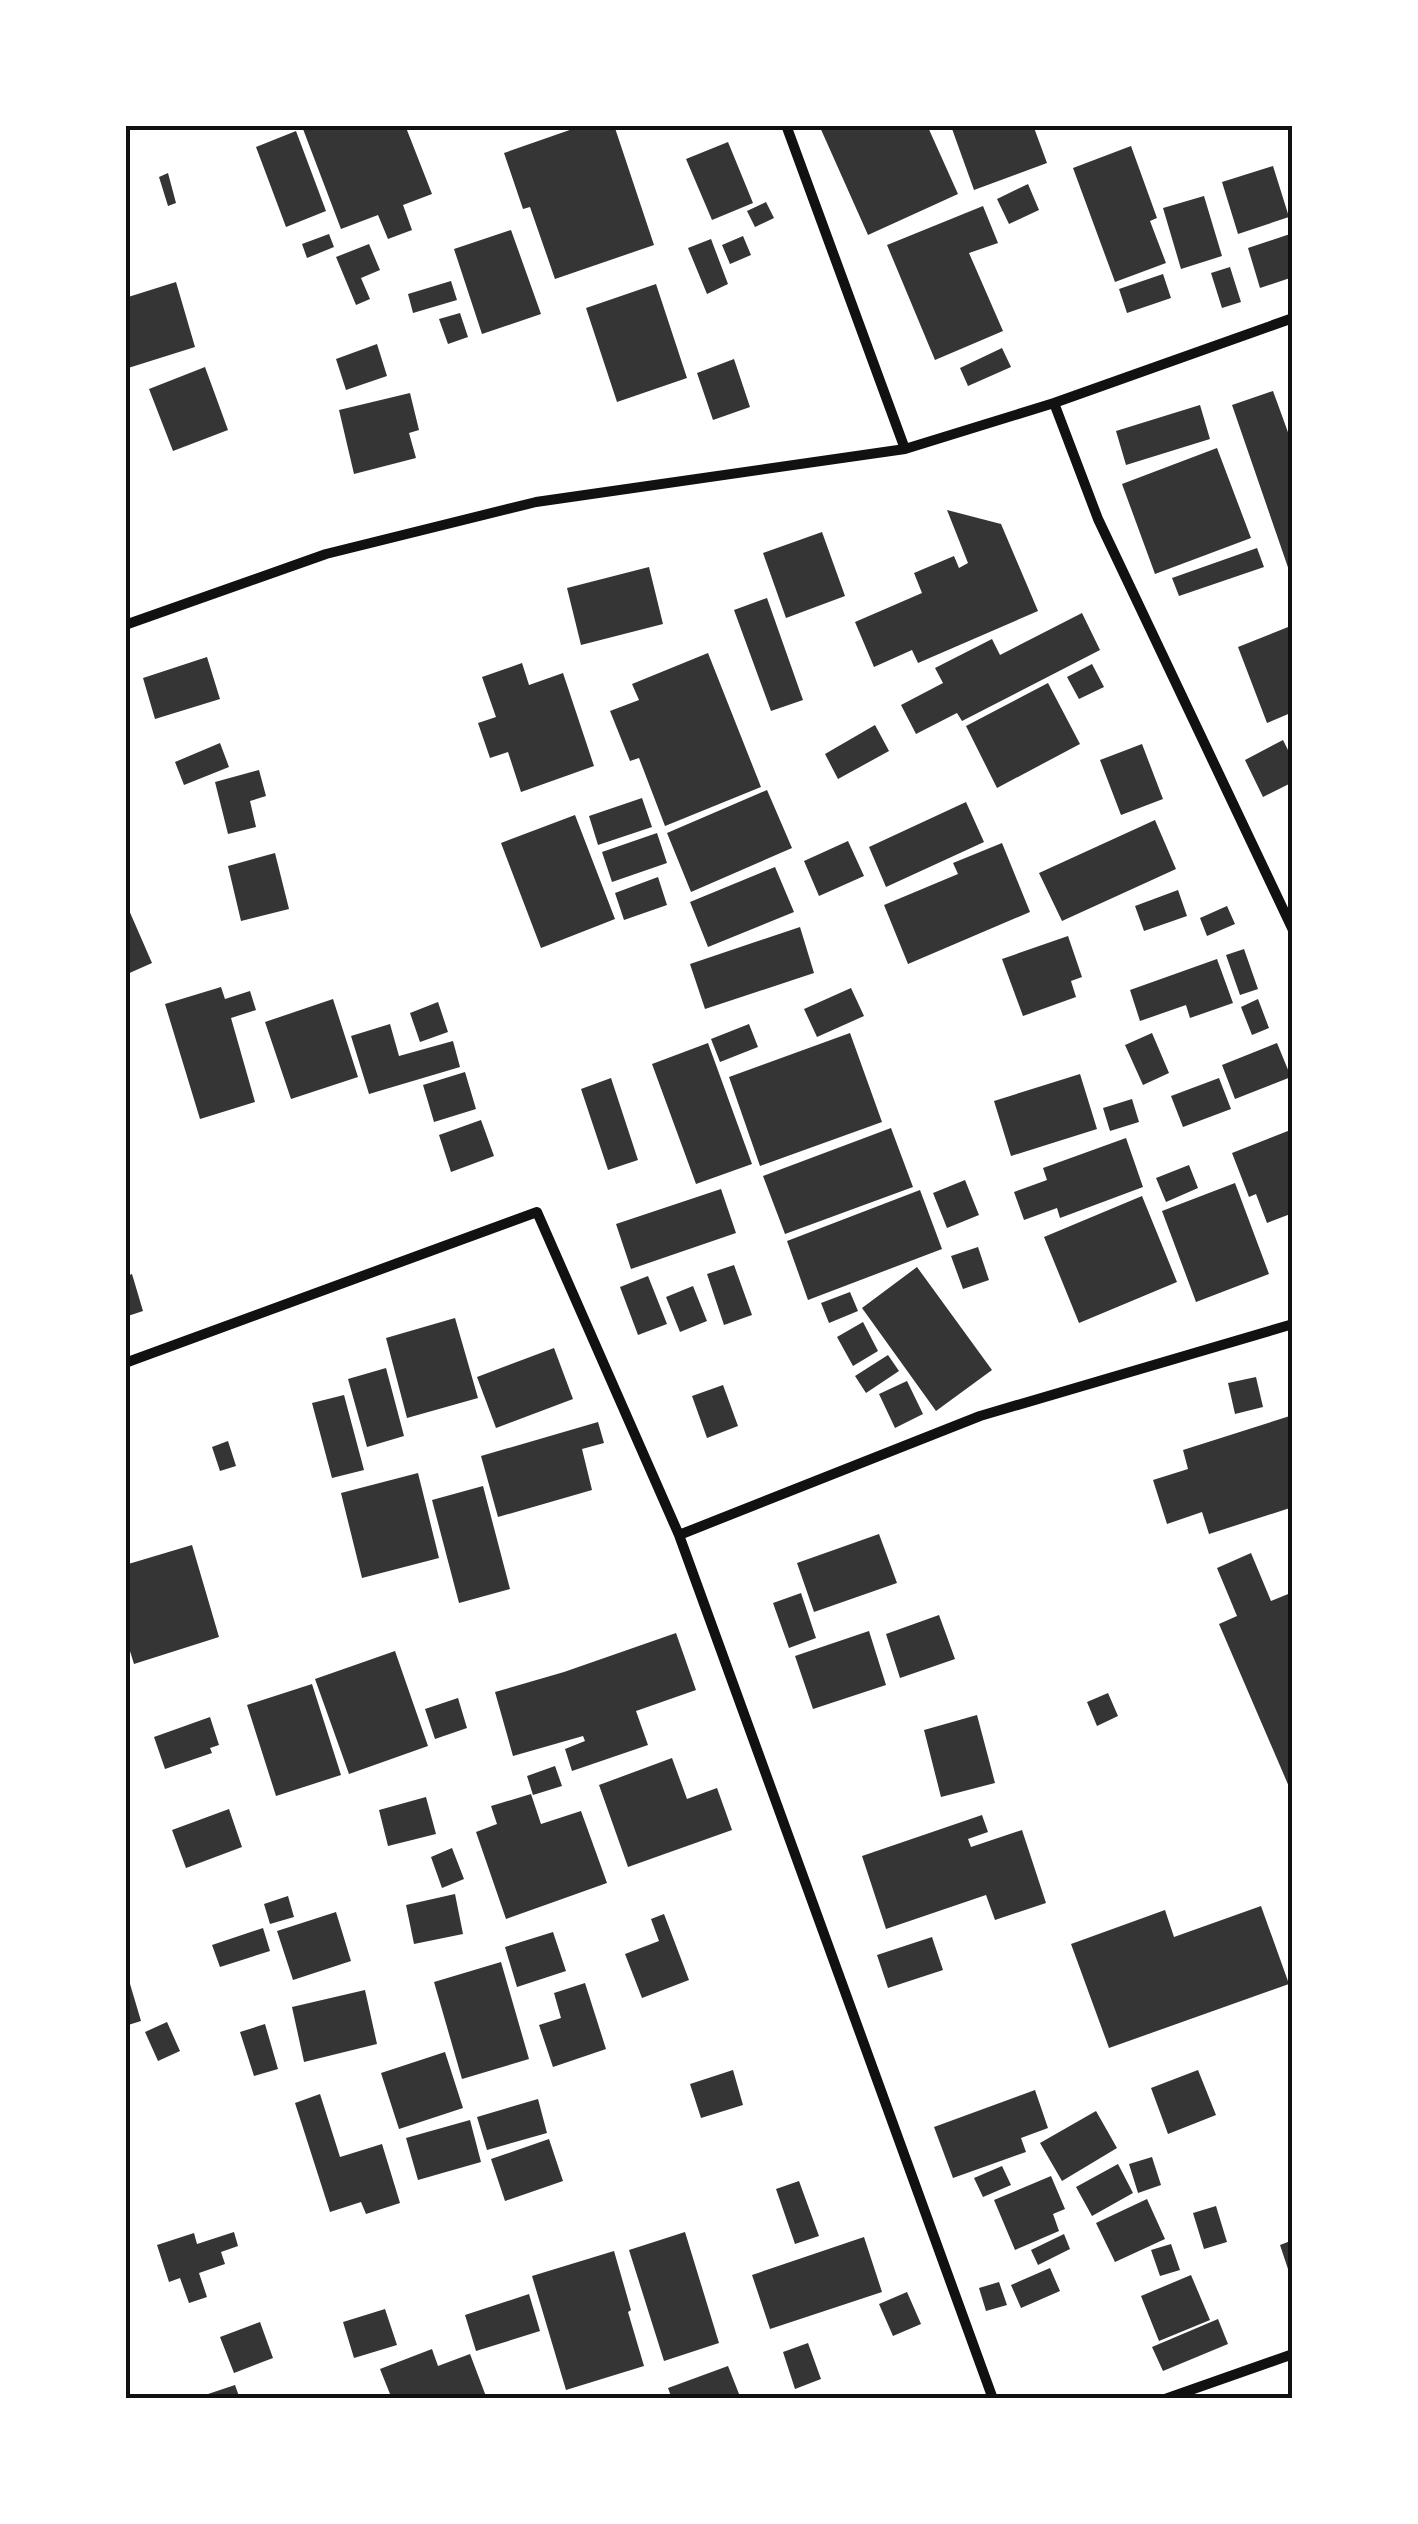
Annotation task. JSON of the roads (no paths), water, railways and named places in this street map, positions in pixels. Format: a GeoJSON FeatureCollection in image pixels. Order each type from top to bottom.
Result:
{"type":"FeatureCollection","features":[{"type":"Feature","properties":{"kind":"street"},"geometry":{"type":"LineString","coordinates":[[786,125],[905,448]]}},
{"type":"Feature","properties":{"kind":"street"},"geometry":{"type":"LineString","coordinates":[[125,625],[326,554],[536,502],[905,448],[1054,403],[1293,318]]}},
{"type":"Feature","properties":{"kind":"street"},"geometry":{"type":"LineString","coordinates":[[1054,403],[1098,519],[1293,930]]}},
{"type":"Feature","properties":{"kind":"street"},"geometry":{"type":"LineString","coordinates":[[125,1362],[537,1212],[679,1536],[993,2399]]}},
{"type":"Feature","properties":{"kind":"street"},"geometry":{"type":"LineString","coordinates":[[679,1536],[980,1416],[1293,1324]]}},
{"type":"Feature","properties":{"kind":"street"},"geometry":{"type":"LineString","coordinates":[[1165,2399],[1293,2354]]}}]}
